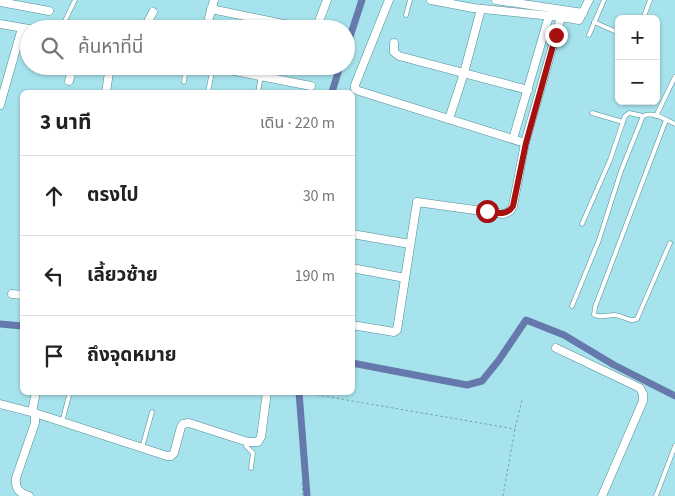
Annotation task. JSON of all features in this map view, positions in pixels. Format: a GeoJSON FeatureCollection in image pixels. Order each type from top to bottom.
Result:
{"type":"FeatureCollection","features":[{"type":"Feature","properties":{"kind":"street"},"geometry":{"type":"LineString","coordinates":[[208,20],[214,0]]}},
{"type":"Feature","properties":{"kind":"street"},"geometry":{"type":"LineString","coordinates":[[319,20],[327,0]]}},
{"type":"Feature","properties":{"kind":"street"},"geometry":{"type":"LineString","coordinates":[[389,0],[355,89],[526,143]]}},
{"type":"Feature","properties":{"kind":"street"},"geometry":{"type":"LineString","coordinates":[[431,0],[453,2],[481,9],[578,20],[589,0]]}},
{"type":"Feature","properties":{"kind":"street"},"geometry":{"type":"LineString","coordinates":[[496,0],[583,13]]}},
{"type":"Feature","properties":{"kind":"street"},"geometry":{"type":"LineString","coordinates":[[0,2],[49,11]]}},
{"type":"Feature","properties":{"kind":"street"},"geometry":{"type":"LineString","coordinates":[[211,9],[264,20]]}},
{"type":"Feature","properties":{"kind":"street"},"geometry":{"type":"LineString","coordinates":[[449,119],[464,74],[481,9]]}},
{"type":"Feature","properties":{"kind":"street"},"geometry":{"type":"LineString","coordinates":[[149,20],[153,12]]}},
{"type":"Feature","properties":{"kind":"street"},"geometry":{"type":"LineString","coordinates":[[512,140],[549,16]]}},
{"type":"Feature","properties":{"kind":"street"},"geometry":{"type":"LineString","coordinates":[[355,326],[394,332],[397,330],[418,202],[504,214],[510,211],[513,206],[526,143],[562,17]]}},
{"type":"Feature","properties":{"kind":"street"},"geometry":{"type":"LineString","coordinates":[[0,24],[20,27]]}},
{"type":"Feature","properties":{"kind":"street"},"geometry":{"type":"LineString","coordinates":[[0,105],[20,42]]}},
{"type":"Feature","properties":{"kind":"street"},"geometry":{"type":"LineString","coordinates":[[394,43],[396,55],[528,90]]}},
{"type":"Feature","properties":{"kind":"street"},"geometry":{"type":"LineString","coordinates":[[69,82],[71,75]]}},
{"type":"Feature","properties":{"kind":"street"},"geometry":{"type":"LineString","coordinates":[[106,90],[109,75]]}},
{"type":"Feature","properties":{"kind":"street"},"geometry":{"type":"LineString","coordinates":[[255,75],[311,86]]}},
{"type":"Feature","properties":{"kind":"street"},"geometry":{"type":"LineString","coordinates":[[355,235],[410,244]]}},
{"type":"Feature","properties":{"kind":"street"},"geometry":{"type":"LineString","coordinates":[[355,269],[405,278]]}},
{"type":"Feature","properties":{"kind":"street"},"geometry":{"type":"LineString","coordinates":[[12,294],[20,295]]}},
{"type":"Feature","properties":{"kind":"street"},"geometry":{"type":"LineString","coordinates":[[556,348],[640,388],[643,394],[643,401],[602,496]]}},
{"type":"Feature","properties":{"kind":"street"},"geometry":{"type":"LineString","coordinates":[[29,496],[18,490],[16,478],[35,423],[33,413],[36,395]]}},
{"type":"Feature","properties":{"kind":"street"},"geometry":{"type":"LineString","coordinates":[[0,404],[172,456],[181,426],[189,423],[248,442],[258,442],[261,437],[267,395]]}},
{"type":"Feature","properties":{"kind":"lane"},"geometry":{"type":"LineString","coordinates":[[65,20],[75,0]]}},
{"type":"Feature","properties":{"kind":"lane"},"geometry":{"type":"LineString","coordinates":[[406,15],[410,0]]}},
{"type":"Feature","properties":{"kind":"lane"},"geometry":{"type":"LineString","coordinates":[[589,35],[604,0]]}},
{"type":"Feature","properties":{"kind":"lane"},"geometry":{"type":"LineString","coordinates":[[644,15],[650,0]]}},
{"type":"Feature","properties":{"kind":"lane"},"geometry":{"type":"LineString","coordinates":[[594,22],[615,31]]}},
{"type":"Feature","properties":{"kind":"lane"},"geometry":{"type":"LineString","coordinates":[[184,82],[185,75]]}},
{"type":"Feature","properties":{"kind":"lane"},"geometry":{"type":"LineString","coordinates":[[208,90],[210,75]]}},
{"type":"Feature","properties":{"kind":"lane"},"geometry":{"type":"LineString","coordinates":[[258,90],[261,76]]}},
{"type":"Feature","properties":{"kind":"lane"},"geometry":{"type":"LineString","coordinates":[[656,116],[675,77]]}},
{"type":"Feature","properties":{"kind":"lane"},"geometry":{"type":"LineString","coordinates":[[592,113],[623,122]]}},
{"type":"Feature","properties":{"kind":"lane"},"geometry":{"type":"LineString","coordinates":[[582,224],[610,160],[625,116],[629,113],[643,116],[647,114],[675,124]]}},
{"type":"Feature","properties":{"kind":"lane"},"geometry":{"type":"LineString","coordinates":[[572,306],[599,240],[621,171],[643,116]]}},
{"type":"Feature","properties":{"kind":"lane"},"geometry":{"type":"LineString","coordinates":[[666,120],[595,307],[594,315],[615,315],[632,321],[637,319],[670,243]]}},
{"type":"Feature","properties":{"kind":"lane"},"geometry":{"type":"LineString","coordinates":[[62,422],[69,395]]}},
{"type":"Feature","properties":{"kind":"lane"},"geometry":{"type":"LineString","coordinates":[[142,448],[152,412]]}},
{"type":"Feature","properties":{"kind":"lane"},"geometry":{"type":"LineString","coordinates":[[248,442],[246,446],[253,453],[251,468]]}},
{"type":"Feature","properties":{"kind":"lane"},"geometry":{"type":"LineString","coordinates":[[656,496],[675,446]]}},
{"type":"Feature","properties":{"kind":"path"},"geometry":{"type":"LineString","coordinates":[[318,395],[515,429]]}},
{"type":"Feature","properties":{"kind":"path"},"geometry":{"type":"LineString","coordinates":[[502,496],[522,400]]}},
{"type":"Feature","properties":{"kind":"path"},"geometry":{"type":"LineString","coordinates":[[302,483],[303,496]]}},
{"type":"Feature","properties":{"kind":"waterway"},"geometry":{"type":"LineString","coordinates":[[355,21],[362,0]]}},
{"type":"Feature","properties":{"kind":"waterway"},"geometry":{"type":"LineString","coordinates":[[333,90],[337,75]]}},
{"type":"Feature","properties":{"kind":"waterway"},"geometry":{"type":"LineString","coordinates":[[355,364],[467,385],[482,381],[499,360],[526,320],[564,335],[614,365],[675,396]]}},
{"type":"Feature","properties":{"kind":"waterway"},"geometry":{"type":"LineString","coordinates":[[0,324],[20,326]]}},
{"type":"Feature","properties":{"kind":"waterway"},"geometry":{"type":"LineString","coordinates":[[299,395],[307,496]]}},
{"type":"Feature","properties":{"kind":"route"},"geometry":{"type":"LineString","coordinates":[[487,211],[504,214],[510,211],[513,206],[526,143],[556,35]]}}]}
